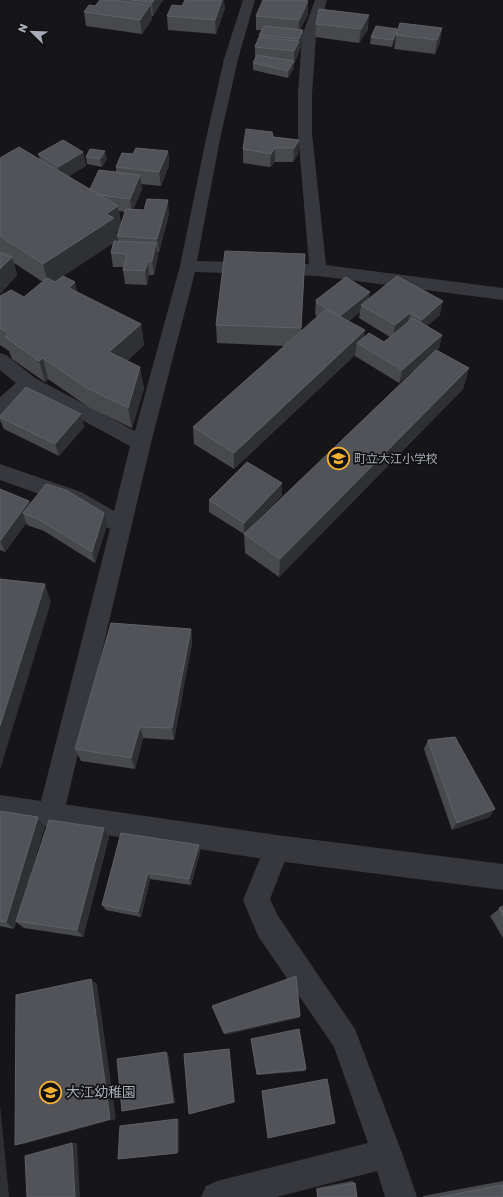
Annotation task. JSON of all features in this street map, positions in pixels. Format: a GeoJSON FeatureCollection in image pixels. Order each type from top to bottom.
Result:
{"type":"FeatureCollection","features":[{"type":"Feature","properties":{"kind":"street"},"geometry":{"type":"LineString","coordinates":[[51,813],[141,443],[188,266],[213,139],[228,73],[249,0]]}},
{"type":"Feature","properties":{"kind":"street"},"geometry":{"type":"LineString","coordinates":[[318,270],[305,134],[305,94],[309,36],[321,0]]}},
{"type":"Feature","properties":{"kind":"street"},"geometry":{"type":"LineString","coordinates":[[188,266],[318,270],[503,294]]}},
{"type":"Feature","properties":{"kind":"street"},"geometry":{"type":"LineString","coordinates":[[0,360],[28,383],[141,443]]}},
{"type":"Feature","properties":{"kind":"street"},"geometry":{"type":"LineString","coordinates":[[0,408],[28,383]]}},
{"type":"Feature","properties":{"kind":"street"},"geometry":{"type":"LineString","coordinates":[[0,472],[74,498],[121,525]]}},
{"type":"Feature","properties":{"kind":"street"},"geometry":{"type":"LineString","coordinates":[[0,807],[51,813],[277,848],[503,877]]}},
{"type":"Feature","properties":{"kind":"street"},"geometry":{"type":"LineString","coordinates":[[277,848],[256,900],[268,926],[345,1039],[387,1153],[401,1197]]}},
{"type":"Feature","properties":{"kind":"street"},"geometry":{"type":"LineString","coordinates":[[217,1197],[387,1153]]}},
{"type":"Feature","properties":{"kind":"building"},"geometry":{"type":"Polygon","coordinates":[[[100,0],[113,0],[150,5],[140,20],[84,12],[89,5],[95,6],[100,0]]]}},
{"type":"Feature","properties":{"kind":"building"},"geometry":{"type":"Polygon","coordinates":[[[131,0],[154,0],[152,3],[131,0]]]}},
{"type":"Feature","properties":{"kind":"building"},"geometry":{"type":"Polygon","coordinates":[[[185,0],[222,0],[215,20],[167,16],[172,5],[182,6],[185,0]]]}},
{"type":"Feature","properties":{"kind":"building"},"geometry":{"type":"Polygon","coordinates":[[[263,0],[308,1],[299,20],[256,16],[263,0]]]}},
{"type":"Feature","properties":{"kind":"building"},"geometry":{"type":"Polygon","coordinates":[[[319,9],[369,15],[361,29],[316,24],[319,9]]]}},
{"type":"Feature","properties":{"kind":"building"},"geometry":{"type":"Polygon","coordinates":[[[400,23],[442,28],[437,40],[396,35],[400,23]]]}},
{"type":"Feature","properties":{"kind":"building"},"geometry":{"type":"Polygon","coordinates":[[[264,26],[303,30],[299,39],[259,35],[264,26]]]}},
{"type":"Feature","properties":{"kind":"building"},"geometry":{"type":"Polygon","coordinates":[[[376,26],[397,29],[393,40],[371,37],[376,26]]]}},
{"type":"Feature","properties":{"kind":"building"},"geometry":{"type":"Polygon","coordinates":[[[259,37],[299,41],[294,51],[255,47],[259,37]]]}},
{"type":"Feature","properties":{"kind":"building"},"geometry":{"type":"Polygon","coordinates":[[[257,55],[294,61],[288,71],[253,63],[257,55]]]}},
{"type":"Feature","properties":{"kind":"building"},"geometry":{"type":"Polygon","coordinates":[[[246,129],[272,132],[273,137],[299,140],[294,148],[275,148],[271,154],[243,149],[246,129]]]}},
{"type":"Feature","properties":{"kind":"building"},"geometry":{"type":"Polygon","coordinates":[[[63,140],[83,152],[58,167],[38,154],[63,140]]]}},
{"type":"Feature","properties":{"kind":"building"},"geometry":{"type":"Polygon","coordinates":[[[19,147],[118,206],[106,214],[114,218],[43,264],[0,236],[0,158],[19,147]]]}},
{"type":"Feature","properties":{"kind":"building"},"geometry":{"type":"Polygon","coordinates":[[[136,148],[168,151],[159,172],[116,167],[122,153],[133,154],[136,148]]]}},
{"type":"Feature","properties":{"kind":"building"},"geometry":{"type":"Polygon","coordinates":[[[90,149],[105,151],[100,159],[86,157],[90,149]]]}},
{"type":"Feature","properties":{"kind":"building"},"geometry":{"type":"Polygon","coordinates":[[[99,170],[140,175],[130,199],[100,195],[90,189],[99,170]]]}},
{"type":"Feature","properties":{"kind":"building"},"geometry":{"type":"Polygon","coordinates":[[[147,199],[168,200],[157,239],[117,236],[126,209],[144,210],[147,199]]]}},
{"type":"Feature","properties":{"kind":"building"},"geometry":{"type":"Polygon","coordinates":[[[114,241],[156,243],[152,261],[148,261],[145,271],[123,270],[127,254],[111,253],[114,241]]]}},
{"type":"Feature","properties":{"kind":"building"},"geometry":{"type":"Polygon","coordinates":[[[225,251],[305,254],[301,328],[216,325],[225,251]]]}},
{"type":"Feature","properties":{"kind":"building"},"geometry":{"type":"Polygon","coordinates":[[[0,252],[12,257],[0,269],[0,252]]]}},
{"type":"Feature","properties":{"kind":"building"},"geometry":{"type":"Polygon","coordinates":[[[63,276],[75,282],[69,288],[141,324],[109,352],[140,367],[128,408],[85,387],[43,358],[39,361],[5,337],[9,334],[0,328],[0,296],[11,290],[24,297],[47,278],[55,282],[63,276]]]}},
{"type":"Feature","properties":{"kind":"building"},"geometry":{"type":"Polygon","coordinates":[[[397,276],[443,301],[422,320],[410,313],[395,325],[361,305],[397,276]]]}},
{"type":"Feature","properties":{"kind":"building"},"geometry":{"type":"Polygon","coordinates":[[[346,277],[370,292],[340,316],[317,303],[316,300],[346,277]]]}},
{"type":"Feature","properties":{"kind":"building"},"geometry":{"type":"Polygon","coordinates":[[[326,309],[365,330],[234,453],[193,427],[326,309]]]}},
{"type":"Feature","properties":{"kind":"building"},"geometry":{"type":"Polygon","coordinates":[[[413,318],[442,335],[402,370],[357,343],[369,333],[384,342],[413,318]]]}},
{"type":"Feature","properties":{"kind":"building"},"geometry":{"type":"Polygon","coordinates":[[[436,350],[469,368],[280,559],[244,534],[436,350]]]}},
{"type":"Feature","properties":{"kind":"building"},"geometry":{"type":"Polygon","coordinates":[[[26,387],[81,414],[55,444],[0,417],[26,387]]]}},
{"type":"Feature","properties":{"kind":"building"},"geometry":{"type":"Polygon","coordinates":[[[247,462],[282,483],[244,523],[209,500],[247,462]]]}},
{"type":"Feature","properties":{"kind":"building"},"geometry":{"type":"Polygon","coordinates":[[[46,484],[66,490],[104,513],[92,552],[40,520],[23,513],[46,484]]]}},
{"type":"Feature","properties":{"kind":"building"},"geometry":{"type":"Polygon","coordinates":[[[0,489],[29,501],[0,541],[0,489]]]}},
{"type":"Feature","properties":{"kind":"building"},"geometry":{"type":"Polygon","coordinates":[[[0,579],[45,584],[0,726],[0,579]]]}},
{"type":"Feature","properties":{"kind":"building"},"geometry":{"type":"Polygon","coordinates":[[[111,623],[191,629],[172,728],[140,727],[131,758],[75,749],[111,623]]]}},
{"type":"Feature","properties":{"kind":"building"},"geometry":{"type":"Polygon","coordinates":[[[455,737],[495,809],[457,823],[428,740],[455,737]]]}},
{"type":"Feature","properties":{"kind":"building"},"geometry":{"type":"Polygon","coordinates":[[[0,811],[38,817],[6,922],[0,921],[0,811]]]}},
{"type":"Feature","properties":{"kind":"building"},"geometry":{"type":"Polygon","coordinates":[[[49,820],[104,828],[77,930],[16,921],[49,820]]]}},
{"type":"Feature","properties":{"kind":"building"},"geometry":{"type":"Polygon","coordinates":[[[121,833],[199,845],[189,879],[148,873],[138,912],[102,905],[121,833]]]}},
{"type":"Feature","properties":{"kind":"building"},"geometry":{"type":"Polygon","coordinates":[[[503,906],[503,916],[499,908],[503,906]]]}},
{"type":"Feature","properties":{"kind":"building"},"geometry":{"type":"Polygon","coordinates":[[[296,976],[300,1016],[224,1033],[212,1006],[296,976]]]}},
{"type":"Feature","properties":{"kind":"building"},"geometry":{"type":"Polygon","coordinates":[[[91,979],[110,1119],[15,1145],[16,995],[91,979]]]}},
{"type":"Feature","properties":{"kind":"building"},"geometry":{"type":"Polygon","coordinates":[[[299,1029],[306,1069],[257,1074],[251,1039],[299,1029]]]}},
{"type":"Feature","properties":{"kind":"building"},"geometry":{"type":"Polygon","coordinates":[[[229,1049],[234,1102],[189,1114],[184,1054],[229,1049]]]}},
{"type":"Feature","properties":{"kind":"building"},"geometry":{"type":"Polygon","coordinates":[[[166,1052],[173,1102],[122,1111],[117,1059],[166,1052]]]}},
{"type":"Feature","properties":{"kind":"building"},"geometry":{"type":"Polygon","coordinates":[[[327,1079],[335,1123],[268,1138],[262,1091],[327,1079]]]}},
{"type":"Feature","properties":{"kind":"building"},"geometry":{"type":"Polygon","coordinates":[[[177,1119],[177,1153],[118,1159],[120,1126],[177,1119]]]}},
{"type":"Feature","properties":{"kind":"building"},"geometry":{"type":"Polygon","coordinates":[[[72,1143],[75,1197],[27,1197],[25,1156],[72,1143]]]}},
{"type":"Feature","properties":{"kind":"building"},"geometry":{"type":"Polygon","coordinates":[[[355,1183],[357,1197],[318,1197],[317,1190],[355,1183]]]}},
{"type":"Feature","properties":{"kind":"building"},"geometry":{"type":"Polygon","coordinates":[[[503,1185],[503,1197],[440,1197],[503,1185]]]}},
{"type":"Feature","properties":{"kind":"place","name":"町立大江小学校"},"geometry":{"type":"Point","coordinates":[338,459]}},
{"type":"Feature","properties":{"kind":"place","name":"大江幼稚園"},"geometry":{"type":"Point","coordinates":[51,1092]}}]}
